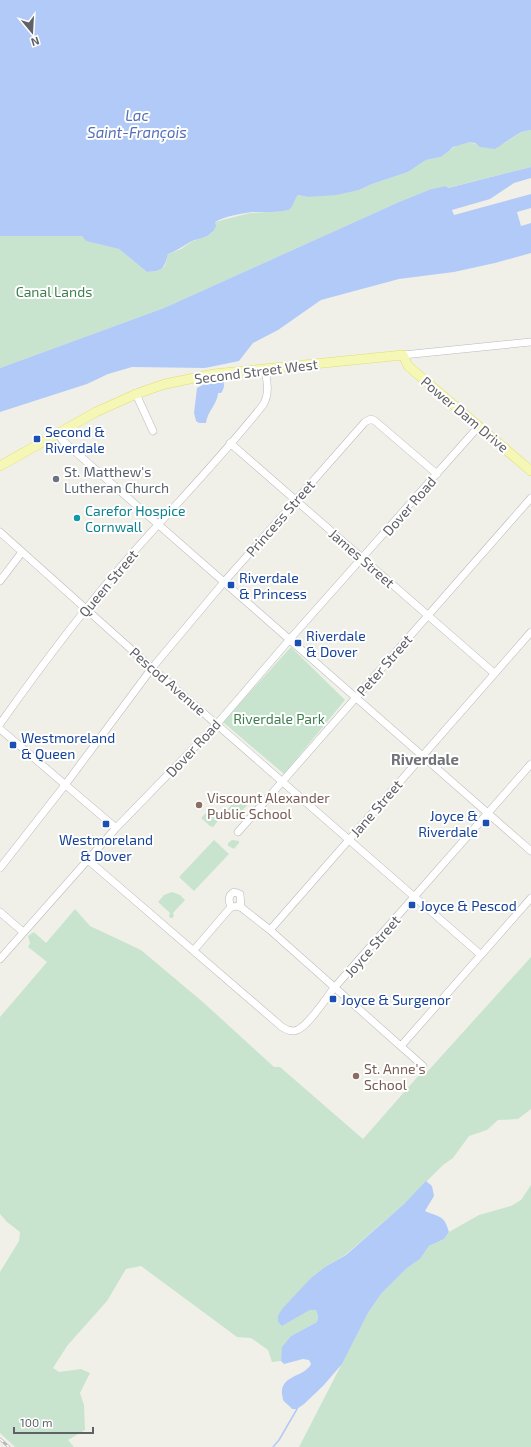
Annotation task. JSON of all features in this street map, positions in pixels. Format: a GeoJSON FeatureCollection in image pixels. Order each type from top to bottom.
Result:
{"type":"FeatureCollection","features":[{"type":"Feature","properties":{"kind":"main road","name":"Second Street West"},"geometry":{"type":"LineString","coordinates":[[0,466],[96,412],[136,394],[165,384],[194,378],[265,369],[403,355]]}},
{"type":"Feature","properties":{"kind":"main road","name":"Power Dam Drive"},"geometry":{"type":"LineString","coordinates":[[403,355],[408,366],[531,471]]}},
{"type":"Feature","properties":{"kind":"street","name":"Second Street West"},"geometry":{"type":"LineString","coordinates":[[403,355],[531,342]]}},
{"type":"Feature","properties":{"kind":"street","name":"Queen Street"},"geometry":{"type":"LineString","coordinates":[[0,724],[37,672],[86,608],[265,402],[268,390],[265,369]]}},
{"type":"Feature","properties":{"kind":"street"},"geometry":{"type":"LineString","coordinates":[[136,394],[153,431]]}},
{"type":"Feature","properties":{"kind":"street","name":"Princess Street"},"geometry":{"type":"LineString","coordinates":[[0,868],[65,785],[152,668],[295,500],[365,422],[373,419],[437,474]]}},
{"type":"Feature","properties":{"kind":"street","name":"Dover Road"},"geometry":{"type":"LineString","coordinates":[[0,959],[116,828],[217,724],[290,639],[479,426]]}},
{"type":"Feature","properties":{"kind":"street"},"geometry":{"type":"LineString","coordinates":[[57,433],[63,441],[158,525],[290,639],[531,852]]}},
{"type":"Feature","properties":{"kind":"street","name":"James Street"},"geometry":{"type":"LineString","coordinates":[[230,443],[494,673]]}},
{"type":"Feature","properties":{"kind":"street","name":"Peter Street"},"geometry":{"type":"LineString","coordinates":[[238,832],[531,498]]}},
{"type":"Feature","properties":{"kind":"street","name":"Pescod Avenue"},"geometry":{"type":"LineString","coordinates":[[0,532],[152,668],[481,955]]}},
{"type":"Feature","properties":{"kind":"street"},"geometry":{"type":"LineString","coordinates":[[0,581],[22,552]]}},
{"type":"Feature","properties":{"kind":"street","name":"Jane Street"},"geometry":{"type":"LineString","coordinates":[[270,930],[531,632]]}},
{"type":"Feature","properties":{"kind":"street"},"geometry":{"type":"LineString","coordinates":[[0,729],[116,828]]}},
{"type":"Feature","properties":{"kind":"street","name":"Joyce Street"},"geometry":{"type":"LineString","coordinates":[[88,860],[282,1027],[294,1031],[301,1028],[312,1016],[334,988],[531,764]]}},
{"type":"Feature","properties":{"kind":"street"},"geometry":{"type":"LineString","coordinates":[[231,907],[229,897],[230,894],[234,892],[240,894],[241,908]]}},
{"type":"Feature","properties":{"kind":"street"},"geometry":{"type":"LineString","coordinates":[[401,1046],[531,898]]}},
{"type":"Feature","properties":{"kind":"street"},"geometry":{"type":"LineString","coordinates":[[194,950],[231,907],[237,906],[241,908],[270,930],[423,1066]]}},
{"type":"Feature","properties":{"kind":"street"},"geometry":{"type":"LineString","coordinates":[[0,912],[23,932]]}},
{"type":"Feature","properties":{"kind":"green space","name":"Canal Lands"},"geometry":{"type":"Polygon","coordinates":[[[531,130],[531,167],[447,188],[447,186],[431,189],[164,308],[0,368],[0,236],[82,236],[87,241],[119,249],[147,272],[158,271],[165,266],[168,254],[212,233],[215,222],[250,213],[285,211],[292,206],[298,195],[308,197],[359,190],[408,172],[426,160],[441,157],[457,145],[470,142],[486,148],[505,143],[521,132],[531,130]]]}},
{"type":"Feature","properties":{"kind":"green space","name":"Riverdale Park"},"geometry":{"type":"Polygon","coordinates":[[[291,647],[345,700],[284,774],[223,722],[291,647]]]}},
{"type":"Feature","properties":{"kind":"green space"},"geometry":{"type":"Polygon","coordinates":[[[241,794],[250,802],[234,820],[225,812],[241,794]]]}},
{"type":"Feature","properties":{"kind":"green space"},"geometry":{"type":"Polygon","coordinates":[[[211,808],[218,812],[220,816],[213,827],[201,818],[211,808]]]}},
{"type":"Feature","properties":{"kind":"green space"},"geometry":{"type":"Polygon","coordinates":[[[214,840],[229,854],[194,891],[179,877],[214,840]]]}},
{"type":"Feature","properties":{"kind":"green space"},"geometry":{"type":"Polygon","coordinates":[[[232,840],[239,841],[234,849],[228,846],[228,843],[232,840]]]}},
{"type":"Feature","properties":{"kind":"green space"},"geometry":{"type":"Polygon","coordinates":[[[172,892],[180,895],[185,900],[173,913],[174,916],[170,918],[170,913],[158,902],[164,895],[172,892]]]}},
{"type":"Feature","properties":{"kind":"green space"},"geometry":{"type":"Polygon","coordinates":[[[75,909],[90,926],[141,950],[204,1003],[274,1067],[280,1067],[363,1139],[420,1074],[428,1071],[531,957],[531,1109],[518,1119],[498,1120],[487,1130],[469,1136],[453,1158],[443,1165],[404,1204],[345,1255],[312,1277],[282,1326],[310,1310],[316,1310],[318,1316],[317,1322],[291,1336],[283,1347],[281,1361],[272,1362],[268,1350],[251,1338],[237,1337],[141,1266],[126,1269],[107,1301],[67,1346],[53,1368],[59,1372],[81,1369],[90,1373],[80,1393],[84,1405],[85,1430],[68,1440],[74,1447],[15,1447],[0,1433],[0,1272],[19,1241],[20,1232],[7,1222],[0,1214],[0,1017],[47,962],[28,947],[30,943],[28,936],[34,932],[46,943],[75,909]]]}},
{"type":"Feature","properties":{"kind":"green space"},"geometry":{"type":"Polygon","coordinates":[[[531,1185],[531,1447],[299,1447],[368,1313],[381,1294],[407,1268],[420,1259],[429,1246],[444,1239],[449,1232],[479,1215],[511,1206],[521,1200],[531,1185]]]}},
{"type":"Feature","properties":{"kind":"water","name":"Lac Saint-François"},"geometry":{"type":"Polygon","coordinates":[[[0,0],[531,0],[531,130],[521,132],[495,149],[480,147],[475,143],[470,142],[453,147],[441,157],[426,160],[408,172],[359,190],[336,195],[308,197],[298,195],[290,209],[287,210],[252,212],[223,218],[215,222],[216,226],[214,230],[205,237],[190,242],[168,254],[164,266],[160,270],[147,272],[119,249],[86,241],[82,236],[0,236],[0,0]]]}},
{"type":"Feature","properties":{"kind":"water"},"geometry":{"type":"Polygon","coordinates":[[[531,167],[531,178],[514,183],[490,199],[452,210],[454,215],[531,194],[531,208],[517,212],[521,226],[531,223],[531,253],[454,272],[399,279],[321,300],[278,330],[253,343],[239,361],[205,368],[132,367],[108,374],[87,384],[0,412],[0,368],[164,308],[431,189],[446,186],[448,188],[531,167]]]}},
{"type":"Feature","properties":{"kind":"water"},"geometry":{"type":"Polygon","coordinates":[[[223,380],[223,388],[221,393],[218,393],[218,397],[208,415],[206,423],[199,423],[196,421],[194,413],[197,388],[206,383],[223,380]]]}},
{"type":"Feature","properties":{"kind":"water"},"geometry":{"type":"Polygon","coordinates":[[[426,1181],[432,1186],[434,1196],[425,1211],[441,1218],[449,1232],[444,1239],[429,1246],[420,1259],[407,1268],[381,1294],[368,1313],[342,1364],[323,1386],[304,1404],[297,1409],[292,1409],[283,1400],[282,1388],[285,1383],[304,1372],[311,1364],[309,1360],[303,1359],[284,1364],[281,1361],[282,1347],[291,1336],[317,1322],[318,1316],[316,1310],[310,1310],[282,1326],[278,1322],[278,1316],[282,1309],[312,1277],[325,1267],[346,1255],[404,1204],[426,1181]]]}},
{"type":"Feature","properties":{"kind":"waterway"},"geometry":{"type":"LineString","coordinates":[[273,1447],[279,1440],[297,1409]]}},
{"type":"Feature","properties":{"kind":"railway"},"geometry":{"type":"LineString","coordinates":[[0,1439],[9,1447]]}},
{"type":"Feature","properties":{"kind":"place","name":"Second & Riverdale"},"geometry":{"type":"Point","coordinates":[37,439]}},
{"type":"Feature","properties":{"kind":"place","name":"St. Matthew's Lutheran Church"},"geometry":{"type":"Point","coordinates":[56,479]}},
{"type":"Feature","properties":{"kind":"place","name":"Carefor Hospice Cornwall"},"geometry":{"type":"Point","coordinates":[77,518]}},
{"type":"Feature","properties":{"kind":"place","name":"Riverdale & Princess"},"geometry":{"type":"Point","coordinates":[231,585]}},
{"type":"Feature","properties":{"kind":"place","name":"Riverdale & Dover"},"geometry":{"type":"Point","coordinates":[298,643]}},
{"type":"Feature","properties":{"kind":"place","name":"Westmoreland & Queen"},"geometry":{"type":"Point","coordinates":[13,745]}},
{"type":"Feature","properties":{"kind":"place","name":"Viscount Alexander Public School"},"geometry":{"type":"Point","coordinates":[199,805]}},
{"type":"Feature","properties":{"kind":"place","name":"Joyce & Riverdale"},"geometry":{"type":"Point","coordinates":[486,823]}},
{"type":"Feature","properties":{"kind":"place","name":"Westmoreland & Dover"},"geometry":{"type":"Point","coordinates":[106,824]}},
{"type":"Feature","properties":{"kind":"place","name":"Joyce & Pescod"},"geometry":{"type":"Point","coordinates":[412,905]}},
{"type":"Feature","properties":{"kind":"place","name":"Joyce & Surgenor"},"geometry":{"type":"Point","coordinates":[333,999]}},
{"type":"Feature","properties":{"kind":"place","name":"St. Anne's School"},"geometry":{"type":"Point","coordinates":[356,1076]}},
{"type":"Feature","properties":{"kind":"district","name":"Riverdale"},"geometry":{"type":"Point","coordinates":[425,759]}}]}
